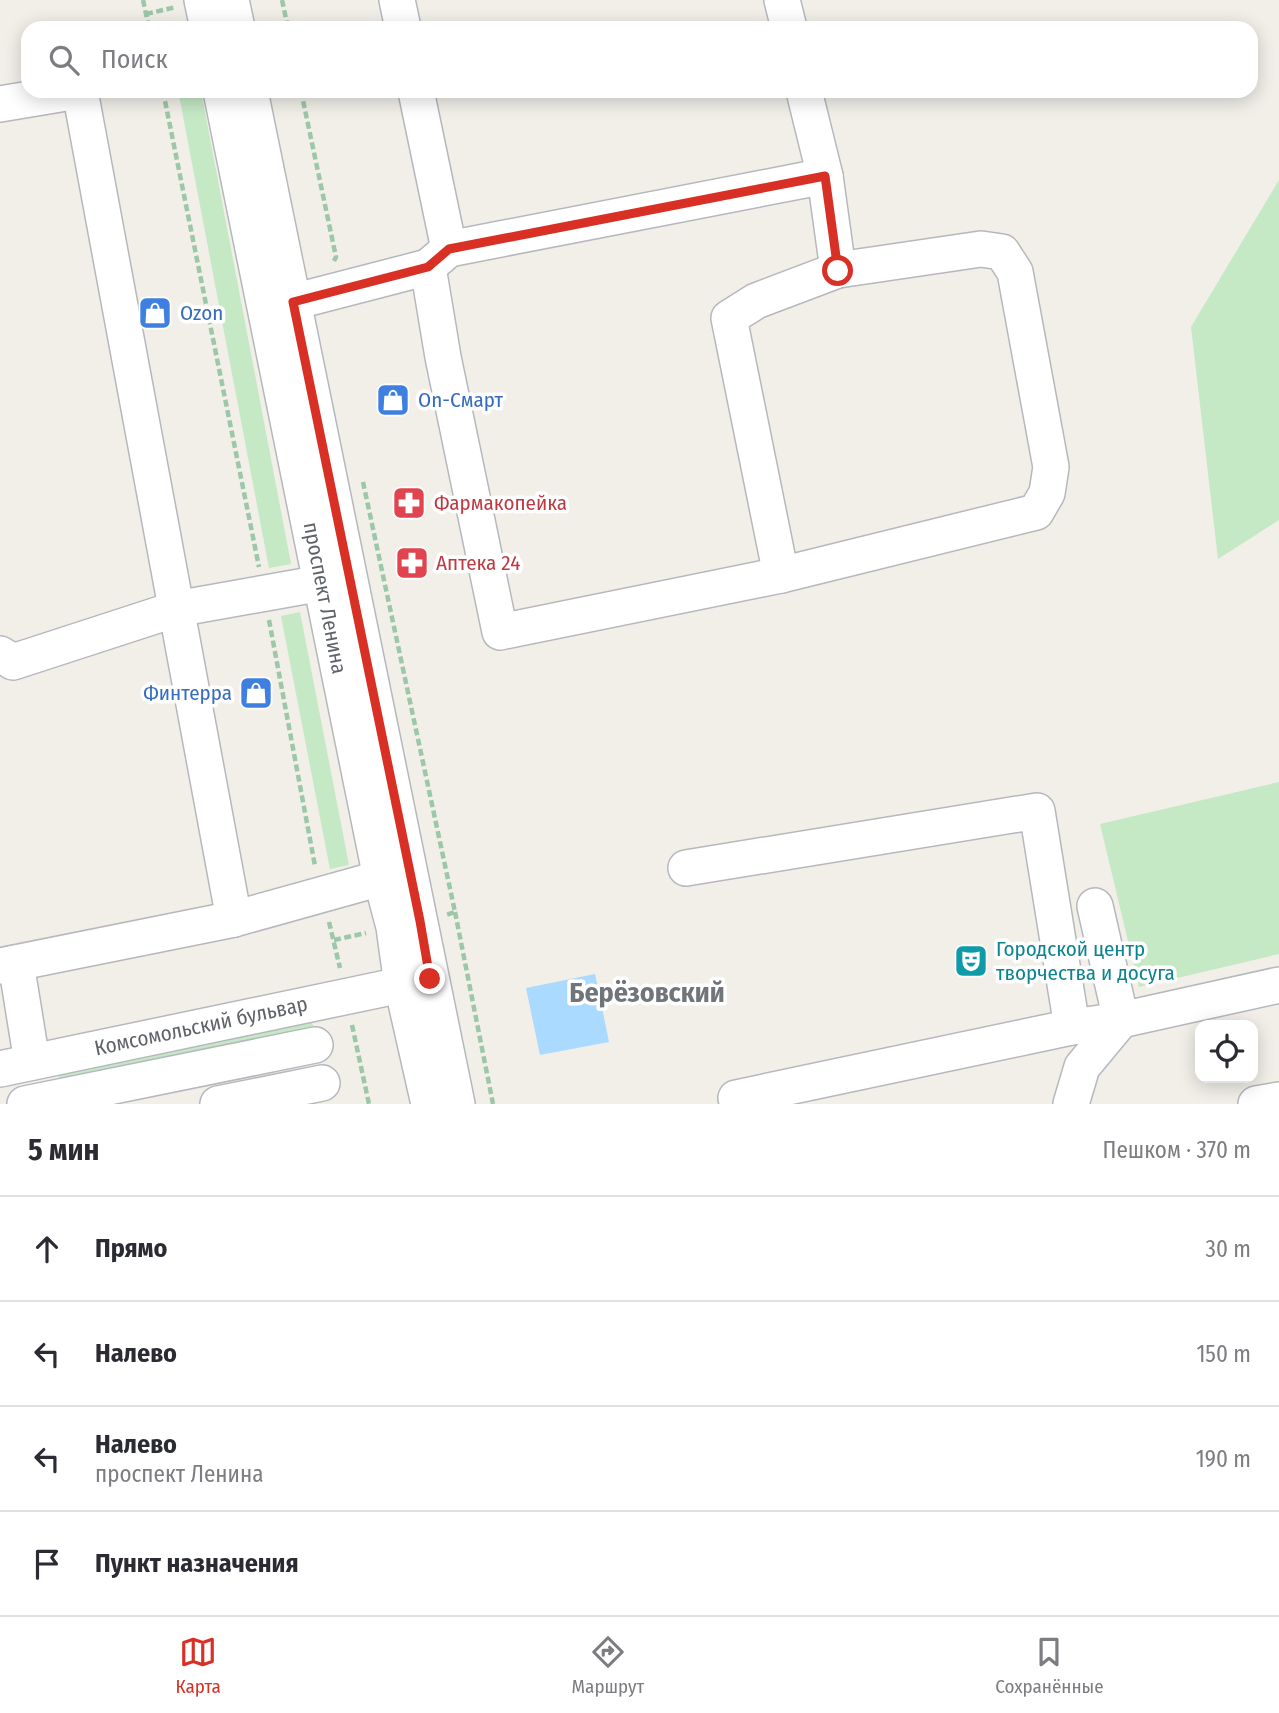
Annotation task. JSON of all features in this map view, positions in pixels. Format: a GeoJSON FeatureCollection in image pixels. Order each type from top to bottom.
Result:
{"type":"FeatureCollection","features":[{"type":"Feature","properties":{"kind":"street"},"geometry":{"type":"LineString","coordinates":[[202,0],[206,21]]}},
{"type":"Feature","properties":{"kind":"street"},"geometry":{"type":"LineString","coordinates":[[232,0],[236,21]]}},
{"type":"Feature","properties":{"kind":"street"},"geometry":{"type":"LineString","coordinates":[[397,0],[401,21]]}},
{"type":"Feature","properties":{"kind":"street"},"geometry":{"type":"LineString","coordinates":[[782,0],[787,21]]}},
{"type":"Feature","properties":{"kind":"street"},"geometry":{"type":"LineString","coordinates":[[0,104],[36,98]]}},
{"type":"Feature","properties":{"kind":"street"},"geometry":{"type":"LineString","coordinates":[[80,98],[234,919]]}},
{"type":"Feature","properties":{"kind":"street","name":"проспект Ленина"},"geometry":{"type":"LineString","coordinates":[[222,98],[381,878],[394,927],[416,982],[456,1104]]}},
{"type":"Feature","properties":{"kind":"street","name":"проспект Ленина"},"geometry":{"type":"LineString","coordinates":[[251,98],[420,921],[416,982],[429,1104]]}},
{"type":"Feature","properties":{"kind":"street"},"geometry":{"type":"LineString","coordinates":[[417,98],[438,258],[443,357],[500,632],[781,575],[1036,512],[1047,494],[1051,467],[1015,272],[1002,252],[981,249],[838,271],[756,300],[729,318],[781,575]]}},
{"type":"Feature","properties":{"kind":"street"},"geometry":{"type":"LineString","coordinates":[[806,98],[825,176],[838,271]]}},
{"type":"Feature","properties":{"kind":"street"},"geometry":{"type":"LineString","coordinates":[[293,302],[438,258],[825,176]]}},
{"type":"Feature","properties":{"kind":"street"},"geometry":{"type":"LineString","coordinates":[[4,666],[176,609],[322,583]]}},
{"type":"Feature","properties":{"kind":"street"},"geometry":{"type":"LineString","coordinates":[[686,867],[1037,811],[1072,1027]]}},
{"type":"Feature","properties":{"kind":"street"},"geometry":{"type":"LineString","coordinates":[[16,1066],[8,964],[234,919],[381,878]]}},
{"type":"Feature","properties":{"kind":"street"},"geometry":{"type":"LineString","coordinates":[[1095,906],[1121,1020]]}},
{"type":"Feature","properties":{"kind":"street","name":"Комсомольский бульвар"},"geometry":{"type":"LineString","coordinates":[[16,1066],[416,982]]}},
{"type":"Feature","properties":{"kind":"street"},"geometry":{"type":"LineString","coordinates":[[736,1098],[1279,985]]}},
{"type":"Feature","properties":{"kind":"street"},"geometry":{"type":"LineString","coordinates":[[1071,1104],[1082,1067],[1121,1020]]}},
{"type":"Feature","properties":{"kind":"street"},"geometry":{"type":"LineString","coordinates":[[25,1104],[315,1045]]}},
{"type":"Feature","properties":{"kind":"street"},"geometry":{"type":"LineString","coordinates":[[218,1104],[322,1083]]}},
{"type":"Feature","properties":{"kind":"street"},"geometry":{"type":"LineString","coordinates":[[1256,1104],[1279,1100]]}},
{"type":"Feature","properties":{"kind":"path"},"geometry":{"type":"LineString","coordinates":[[144,0],[148,21]]}},
{"type":"Feature","properties":{"kind":"path"},"geometry":{"type":"LineString","coordinates":[[282,0],[286,21]]}},
{"type":"Feature","properties":{"kind":"path"},"geometry":{"type":"LineString","coordinates":[[164,98],[264,592],[320,895]]}},
{"type":"Feature","properties":{"kind":"path"},"geometry":{"type":"LineString","coordinates":[[302,98],[336,257]]}},
{"type":"Feature","properties":{"kind":"path"},"geometry":{"type":"LineString","coordinates":[[455,912],[493,1104]]}},
{"type":"Feature","properties":{"kind":"green space"},"geometry":{"type":"Polygon","coordinates":[[[180,98],[202,98],[291,564],[269,568],[180,98]]]}},
{"type":"Feature","properties":{"kind":"green space"},"geometry":{"type":"Polygon","coordinates":[[[1279,180],[1279,520],[1218,559],[1191,327],[1279,180]]]}},
{"type":"Feature","properties":{"kind":"green space"},"geometry":{"type":"Polygon","coordinates":[[[300,612],[349,865],[330,869],[281,616],[300,612]]]}},
{"type":"Feature","properties":{"kind":"green space"},"geometry":{"type":"Polygon","coordinates":[[[1279,782],[1279,954],[1139,987],[1100,824],[1279,782]]]}},
{"type":"Feature","properties":{"kind":"green space"},"geometry":{"type":"Polygon","coordinates":[[[308,1016],[318,1034],[61,1084],[56,1066],[308,1016]]]}},
{"type":"Feature","properties":{"kind":"water"},"geometry":{"type":"Polygon","coordinates":[[[595,974],[609,1042],[540,1055],[526,988],[595,974]]]}},
{"type":"Feature","properties":{"kind":"place","name":"Ozon"},"geometry":{"type":"Point","coordinates":[155,313]}},
{"type":"Feature","properties":{"kind":"place","name":"On-Смарт"},"geometry":{"type":"Point","coordinates":[393,400]}},
{"type":"Feature","properties":{"kind":"place","name":"Фармакопейка"},"geometry":{"type":"Point","coordinates":[409,503]}},
{"type":"Feature","properties":{"kind":"place","name":"Аптека 24"},"geometry":{"type":"Point","coordinates":[412,563]}},
{"type":"Feature","properties":{"kind":"place","name":"Финтерра"},"geometry":{"type":"Point","coordinates":[256,693]}},
{"type":"Feature","properties":{"kind":"place","name":"Городской центр творчества и досуга"},"geometry":{"type":"Point","coordinates":[971,961]}},
{"type":"Feature","properties":{"kind":"district","name":"Берёзовский"},"geometry":{"type":"Point","coordinates":[647,992]}},
{"type":"Feature","properties":{"kind":"route"},"geometry":{"type":"LineString","coordinates":[[430,979],[293,302],[428,267],[449,249],[825,176],[838,271]]}}]}
